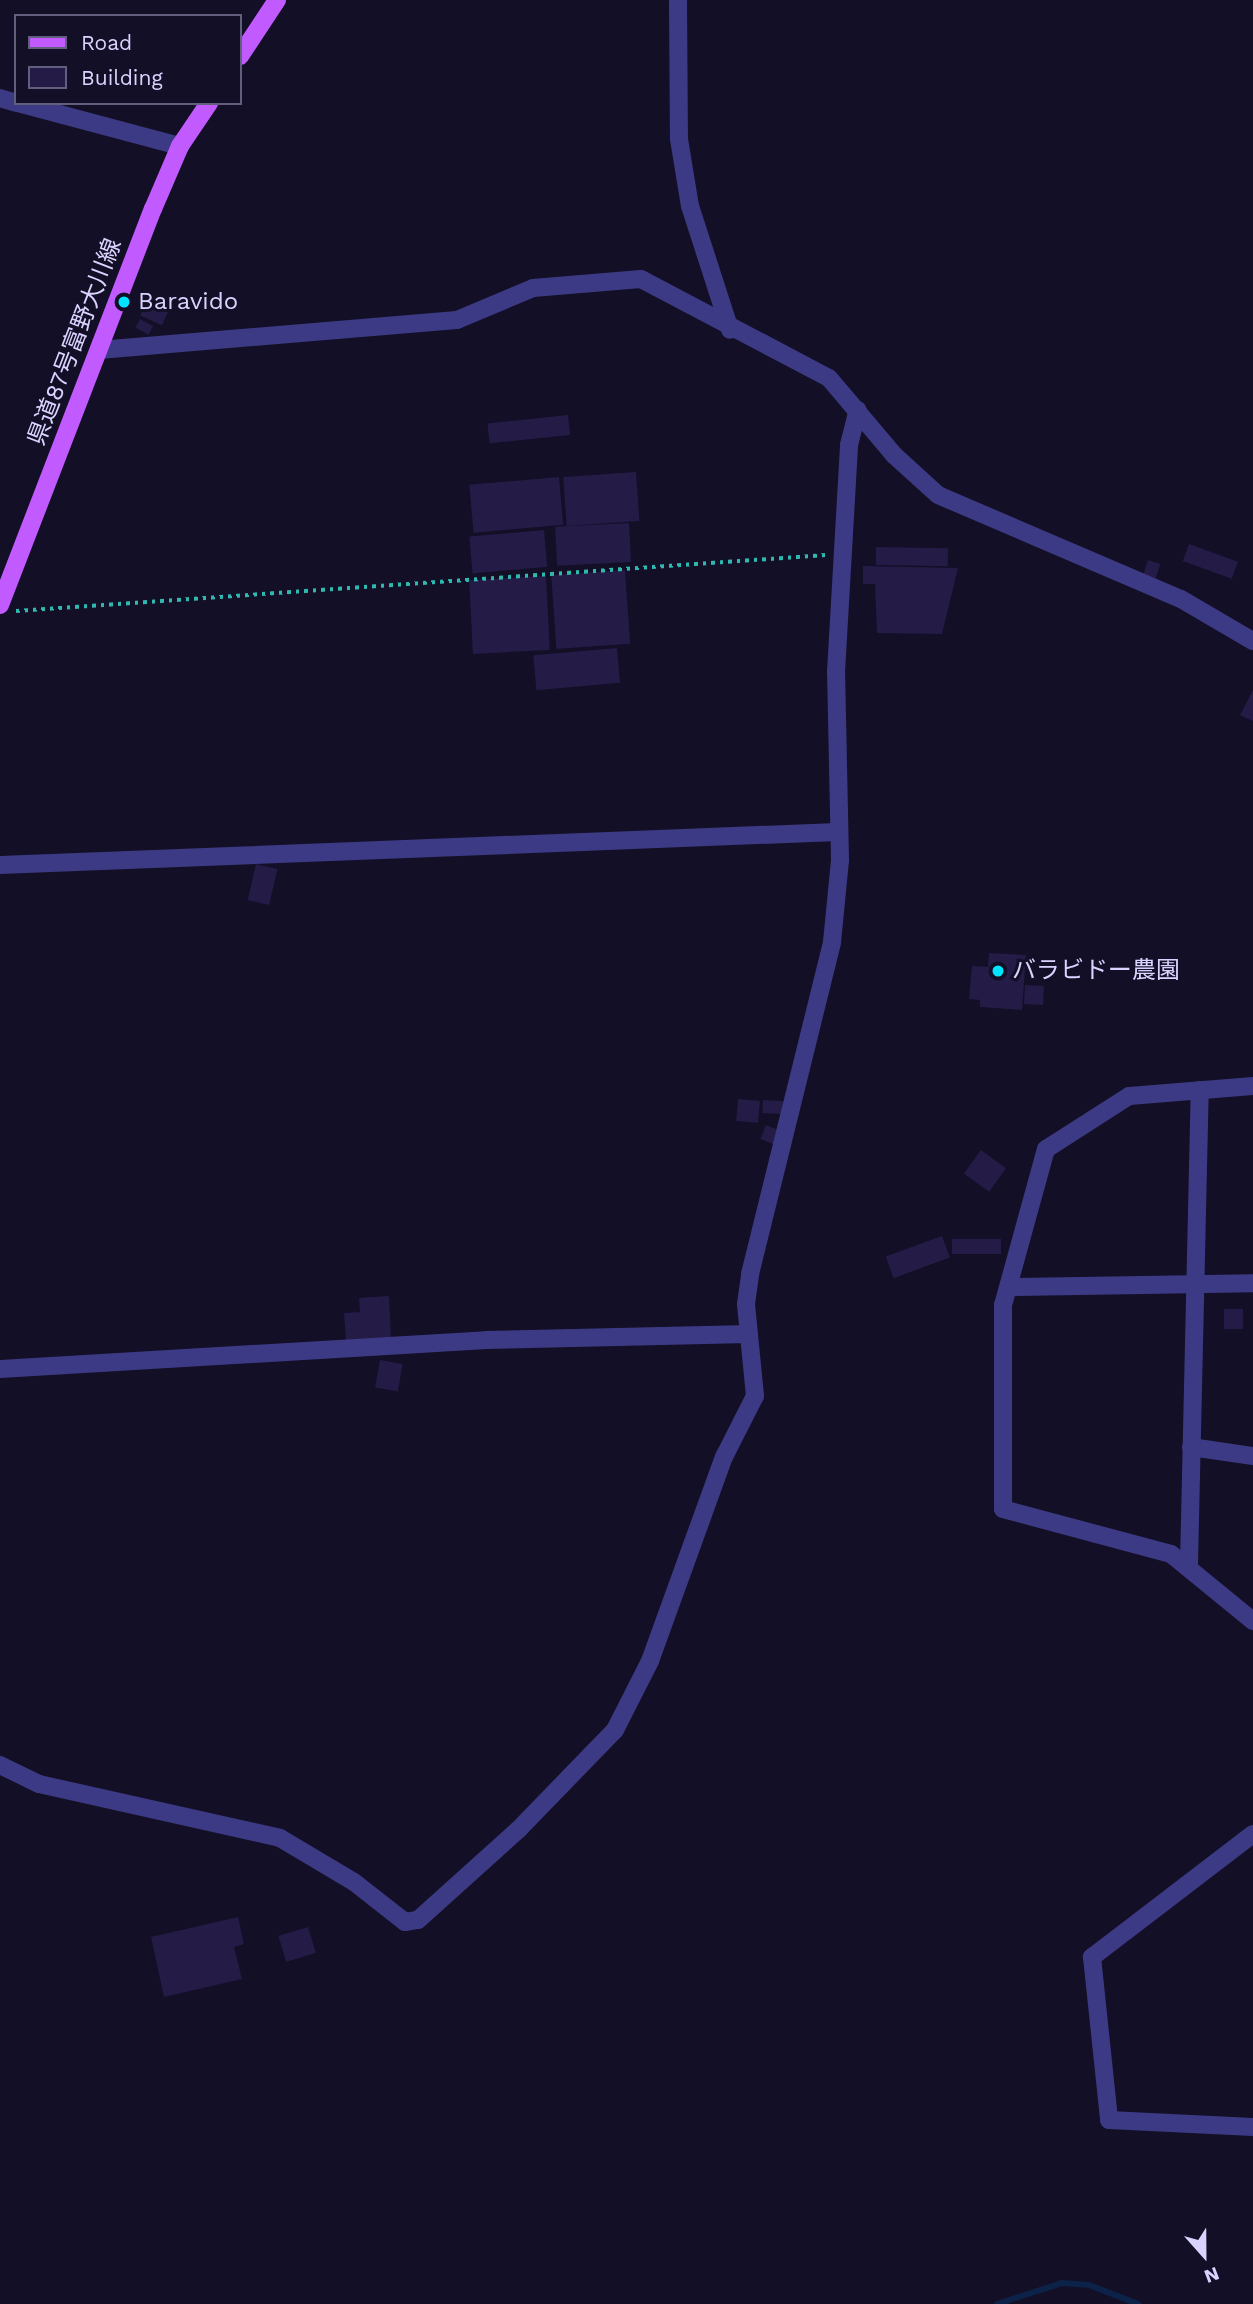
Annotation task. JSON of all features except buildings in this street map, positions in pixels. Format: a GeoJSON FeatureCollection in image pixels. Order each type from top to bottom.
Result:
{"type":"FeatureCollection","features":[{"type":"Feature","properties":{"kind":"main road"},"geometry":{"type":"LineString","coordinates":[[242,53],[277,0]]}},
{"type":"Feature","properties":{"kind":"main road","name":"県道87号富野大川線"},"geometry":{"type":"LineString","coordinates":[[0,605],[180,146],[208,105]]}},
{"type":"Feature","properties":{"kind":"street"},"geometry":{"type":"LineString","coordinates":[[678,0],[679,139],[690,206],[730,330]]}},
{"type":"Feature","properties":{"kind":"street"},"geometry":{"type":"LineString","coordinates":[[25,105],[180,146]]}},
{"type":"Feature","properties":{"kind":"street"},"geometry":{"type":"LineString","coordinates":[[99,350],[457,320],[533,288],[621,279],[658,285],[730,330],[830,378],[937,495],[1181,599],[1253,640]]}},
{"type":"Feature","properties":{"kind":"street"},"geometry":{"type":"LineString","coordinates":[[0,1765],[39,1784],[280,1839],[354,1882],[405,1922],[418,1920],[518,1830],[615,1730],[633,1699],[723,1457],[755,1396],[748,1334],[750,1274],[832,942],[837,832],[836,672],[845,554],[849,445],[858,410]]}},
{"type":"Feature","properties":{"kind":"street"},"geometry":{"type":"LineString","coordinates":[[0,865],[837,832]]}},
{"type":"Feature","properties":{"kind":"street"},"geometry":{"type":"LineString","coordinates":[[1253,1086],[1129,1097],[1046,1149],[1003,1306],[1003,1508],[1189,1564],[1253,1621]]}},
{"type":"Feature","properties":{"kind":"street"},"geometry":{"type":"LineString","coordinates":[[1189,1564],[1200,1090]]}},
{"type":"Feature","properties":{"kind":"street"},"geometry":{"type":"LineString","coordinates":[[1009,1287],[1253,1283]]}},
{"type":"Feature","properties":{"kind":"street"},"geometry":{"type":"LineString","coordinates":[[0,1368],[486,1340],[748,1334]]}},
{"type":"Feature","properties":{"kind":"street"},"geometry":{"type":"LineString","coordinates":[[1191,1447],[1253,1455]]}},
{"type":"Feature","properties":{"kind":"street"},"geometry":{"type":"LineString","coordinates":[[1253,1834],[1093,1957],[1109,2120],[1253,2127]]}},
{"type":"Feature","properties":{"kind":"path"},"geometry":{"type":"LineString","coordinates":[[0,612],[845,554]]}},
{"type":"Feature","properties":{"kind":"waterway"},"geometry":{"type":"LineString","coordinates":[[997,2304],[1062,2283],[1089,2285],[1138,2304]]}},
{"type":"Feature","properties":{"kind":"place","name":"Baravido"},"geometry":{"type":"Point","coordinates":[124,302]}},
{"type":"Feature","properties":{"kind":"place","name":"バラビドー農園"},"geometry":{"type":"Point","coordinates":[998,971]}}]}
